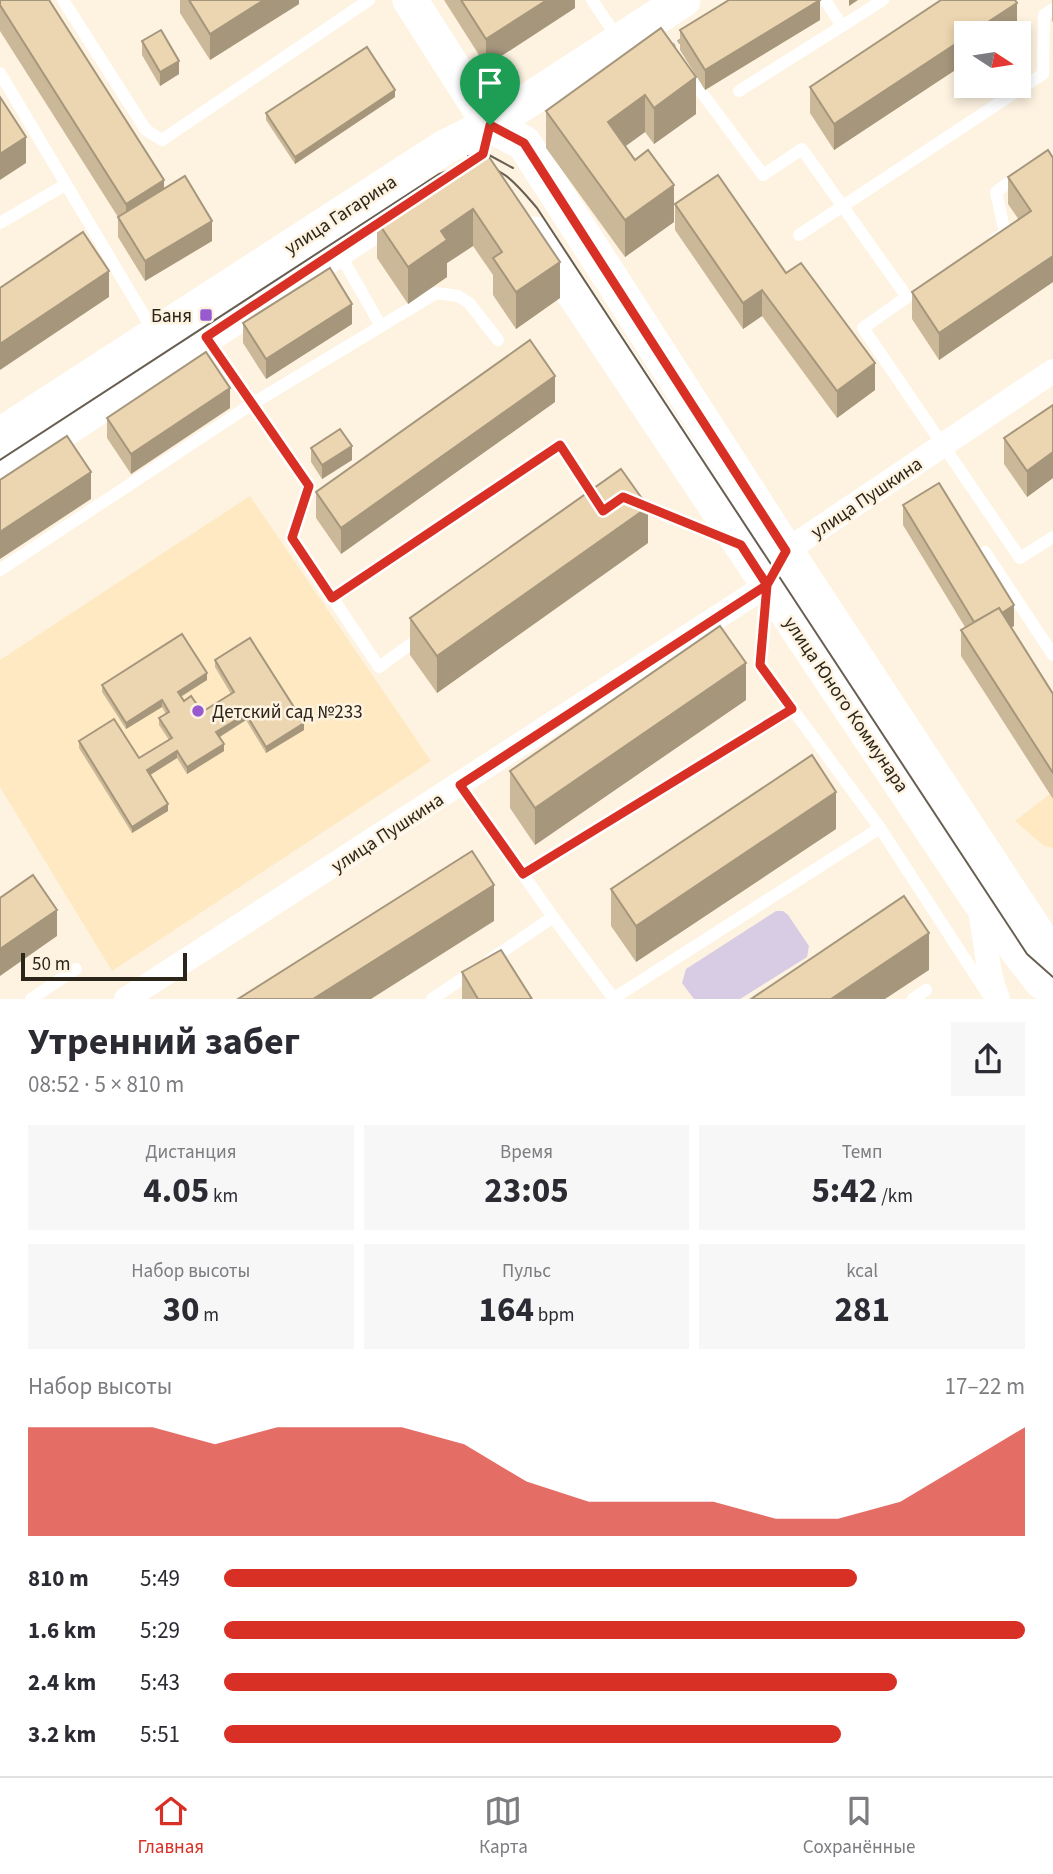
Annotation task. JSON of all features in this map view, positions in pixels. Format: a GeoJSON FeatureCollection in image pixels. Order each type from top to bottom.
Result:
{"type":"FeatureCollection","features":[{"type":"Feature","properties":{"kind":"street","name":"улица Юного Коммунара"},"geometry":{"type":"LineString","coordinates":[[410,0],[487,147],[524,143],[786,551],[1042,941],[1053,951]]}},
{"type":"Feature","properties":{"kind":"street","name":"улица Гагарина"},"geometry":{"type":"LineString","coordinates":[[0,472],[337,250],[487,147],[622,44],[657,34],[683,0]]}},
{"type":"Feature","properties":{"kind":"street","name":"улица Гагарина"},"geometry":{"type":"LineString","coordinates":[[0,435],[445,147],[487,147]]}},
{"type":"Feature","properties":{"kind":"street","name":"улица Юного Коммунара"},"geometry":{"type":"LineString","coordinates":[[519,212],[978,899],[1042,982],[1053,988]]}},
{"type":"Feature","properties":{"kind":"street","name":"улица Пушкина"},"geometry":{"type":"LineString","coordinates":[[141,995],[767,585],[786,551],[1053,371]]}},
{"type":"Feature","properties":{"kind":"street"},"geometry":{"type":"LineString","coordinates":[[978,899],[990,978],[998,999]]}},
{"type":"Feature","properties":{"kind":"lane"},"geometry":{"type":"LineString","coordinates":[[63,0],[146,130],[162,140],[369,0]]}},
{"type":"Feature","properties":{"kind":"lane"},"geometry":{"type":"LineString","coordinates":[[592,0],[622,44]]}},
{"type":"Feature","properties":{"kind":"lane"},"geometry":{"type":"LineString","coordinates":[[825,0],[842,26]]}},
{"type":"Feature","properties":{"kind":"lane"},"geometry":{"type":"LineString","coordinates":[[738,91],[883,0]]}},
{"type":"Feature","properties":{"kind":"lane"},"geometry":{"type":"LineString","coordinates":[[799,235],[1048,75],[1044,15],[1053,9]]}},
{"type":"Feature","properties":{"kind":"lane"},"geometry":{"type":"LineString","coordinates":[[657,34],[763,175],[802,149],[842,206],[912,294],[863,328],[1020,558],[1053,537]]}},
{"type":"Feature","properties":{"kind":"lane"},"geometry":{"type":"LineString","coordinates":[[0,72],[155,334]]}},
{"type":"Feature","properties":{"kind":"lane"},"geometry":{"type":"LineString","coordinates":[[983,247],[1004,233],[996,192],[1035,163]]}},
{"type":"Feature","properties":{"kind":"lane"},"geometry":{"type":"LineString","coordinates":[[0,223],[65,185]]}},
{"type":"Feature","properties":{"kind":"lane"},"geometry":{"type":"LineString","coordinates":[[337,250],[382,326]]}},
{"type":"Feature","properties":{"kind":"lane"},"geometry":{"type":"LineString","coordinates":[[0,570],[252,404],[436,293],[458,296],[469,303],[498,340]]}},
{"type":"Feature","properties":{"kind":"lane"},"geometry":{"type":"LineString","coordinates":[[206,337],[309,486],[292,538],[379,667],[435,628]]}},
{"type":"Feature","properties":{"kind":"lane"},"geometry":{"type":"LineString","coordinates":[[332,598],[560,445],[608,508],[741,545]]}},
{"type":"Feature","properties":{"kind":"lane"},"geometry":{"type":"LineString","coordinates":[[985,552],[1053,655]]}},
{"type":"Feature","properties":{"kind":"lane"},"geometry":{"type":"LineString","coordinates":[[767,585],[760,665],[880,828],[991,999]]}},
{"type":"Feature","properties":{"kind":"lane"},"geometry":{"type":"LineString","coordinates":[[523,874],[792,709]]}},
{"type":"Feature","properties":{"kind":"lane"},"geometry":{"type":"LineString","coordinates":[[460,785],[614,999],[880,828]]}},
{"type":"Feature","properties":{"kind":"lane"},"geometry":{"type":"LineString","coordinates":[[432,999],[554,916]]}},
{"type":"Feature","properties":{"kind":"lane"},"geometry":{"type":"LineString","coordinates":[[31,999],[76,969]]}},
{"type":"Feature","properties":{"kind":"lane"},"geometry":{"type":"LineString","coordinates":[[914,999],[926,990]]}},
{"type":"Feature","properties":{"kind":"path"},"geometry":{"type":"LineString","coordinates":[[657,34],[690,34]]}},
{"type":"Feature","properties":{"kind":"shaded area","name":"Детский сад №233"},"geometry":{"type":"Polygon","coordinates":[[[250,496],[431,761],[112,971],[0,787],[0,660],[250,496]]]}},
{"type":"Feature","properties":{"kind":"shaded area"},"geometry":{"type":"Polygon","coordinates":[[[1050,794],[1053,799],[1053,848],[1044,846],[1015,821],[1050,794]]]}},
{"type":"Feature","properties":{"kind":"shaded area"},"geometry":{"type":"Polygon","coordinates":[[[776,911],[783,911],[788,915],[809,946],[807,957],[740,999],[694,999],[682,983],[686,969],[776,911]]]}},
{"type":"Feature","properties":{"kind":"building"},"geometry":{"type":"Polygon","coordinates":[[[0,0],[49,0],[164,180],[126,204],[0,5],[0,0]]]}},
{"type":"Feature","properties":{"kind":"building"},"geometry":{"type":"Polygon","coordinates":[[[189,0],[264,0],[210,34],[189,0]]]}},
{"type":"Feature","properties":{"kind":"building"},"geometry":{"type":"Polygon","coordinates":[[[461,0],[547,0],[486,39],[461,0]]]}},
{"type":"Feature","properties":{"kind":"building"},"geometry":{"type":"Polygon","coordinates":[[[729,0],[820,0],[705,70],[680,30],[729,0]]]}},
{"type":"Feature","properties":{"kind":"building"},"geometry":{"type":"Polygon","coordinates":[[[941,0],[1015,0],[1017,3],[989,21],[954,21],[954,45],[834,124],[810,87],[941,0]]]}},
{"type":"Feature","properties":{"kind":"building"},"geometry":{"type":"Polygon","coordinates":[[[661,28],[696,77],[654,108],[645,95],[608,122],[635,160],[648,150],[674,185],[625,220],[546,111],[661,28]]]}},
{"type":"Feature","properties":{"kind":"building"},"geometry":{"type":"Polygon","coordinates":[[[161,30],[179,61],[160,72],[142,41],[161,30]]]}},
{"type":"Feature","properties":{"kind":"building"},"geometry":{"type":"Polygon","coordinates":[[[367,47],[395,90],[295,157],[266,113],[367,47]]]}},
{"type":"Feature","properties":{"kind":"building"},"geometry":{"type":"Polygon","coordinates":[[[0,97],[26,137],[0,154],[0,97]]]}},
{"type":"Feature","properties":{"kind":"building"},"geometry":{"type":"Polygon","coordinates":[[[483,148],[560,262],[516,292],[493,258],[502,252],[473,209],[441,231],[447,240],[408,267],[377,221],[483,148]]]}},
{"type":"Feature","properties":{"kind":"building"},"geometry":{"type":"Polygon","coordinates":[[[1048,150],[1053,158],[1053,256],[939,333],[912,292],[1031,211],[1008,177],[1048,150]]]}},
{"type":"Feature","properties":{"kind":"building"},"geometry":{"type":"Polygon","coordinates":[[[718,175],[786,273],[801,263],[875,363],[837,391],[762,290],[743,303],[675,204],[718,175]]]}},
{"type":"Feature","properties":{"kind":"building"},"geometry":{"type":"Polygon","coordinates":[[[185,176],[212,221],[145,261],[118,217],[185,176]]]}},
{"type":"Feature","properties":{"kind":"building"},"geometry":{"type":"Polygon","coordinates":[[[83,232],[109,271],[0,344],[0,288],[83,232]]]}},
{"type":"Feature","properties":{"kind":"building"},"geometry":{"type":"Polygon","coordinates":[[[330,268],[352,304],[266,359],[243,323],[330,268]]]}},
{"type":"Feature","properties":{"kind":"building"},"geometry":{"type":"Polygon","coordinates":[[[530,340],[555,376],[341,528],[316,492],[530,340]]]}},
{"type":"Feature","properties":{"kind":"building"},"geometry":{"type":"Polygon","coordinates":[[[206,352],[230,388],[131,454],[107,418],[206,352]]]}},
{"type":"Feature","properties":{"kind":"building"},"geometry":{"type":"Polygon","coordinates":[[[1053,405],[1053,452],[1027,471],[1004,438],[1053,405]]]}},
{"type":"Feature","properties":{"kind":"building"},"geometry":{"type":"Polygon","coordinates":[[[340,429],[352,446],[322,465],[311,448],[340,429]]]}},
{"type":"Feature","properties":{"kind":"building"},"geometry":{"type":"Polygon","coordinates":[[[67,436],[91,472],[0,532],[0,480],[67,436]]]}},
{"type":"Feature","properties":{"kind":"building"},"geometry":{"type":"Polygon","coordinates":[[[621,469],[648,507],[437,656],[410,618],[621,469]]]}},
{"type":"Feature","properties":{"kind":"building"},"geometry":{"type":"Polygon","coordinates":[[[939,483],[1014,605],[1002,613],[999,608],[974,622],[903,505],[939,483]]]}},
{"type":"Feature","properties":{"kind":"building"},"geometry":{"type":"Polygon","coordinates":[[[999,608],[1053,694],[1053,773],[961,630],[999,608]]]}},
{"type":"Feature","properties":{"kind":"building"},"geometry":{"type":"Polygon","coordinates":[[[720,626],[746,663],[535,808],[510,771],[720,626]]]}},
{"type":"Feature","properties":{"kind":"building"},"geometry":{"type":"Polygon","coordinates":[[[182,634],[207,673],[178,692],[184,701],[191,696],[202,712],[234,692],[215,660],[250,638],[304,723],[266,747],[246,714],[216,732],[224,744],[187,767],[177,751],[147,770],[168,804],[132,827],[79,741],[114,719],[139,758],[172,738],[159,718],[169,712],[162,700],[126,723],[102,685],[182,634]]]}},
{"type":"Feature","properties":{"kind":"building"},"geometry":{"type":"Polygon","coordinates":[[[812,755],[836,792],[636,926],[611,889],[812,755]]]}},
{"type":"Feature","properties":{"kind":"building"},"geometry":{"type":"Polygon","coordinates":[[[472,851],[494,885],[313,999],[238,999],[472,851]]]}},
{"type":"Feature","properties":{"kind":"building"},"geometry":{"type":"Polygon","coordinates":[[[33,875],[57,910],[0,949],[0,898],[33,875]]]}},
{"type":"Feature","properties":{"kind":"building"},"geometry":{"type":"Polygon","coordinates":[[[904,896],[929,933],[831,999],[751,999],[904,896]]]}},
{"type":"Feature","properties":{"kind":"building"},"geometry":{"type":"Polygon","coordinates":[[[501,950],[532,999],[478,999],[462,972],[501,950]]]}},
{"type":"Feature","properties":{"kind":"tram line"},"geometry":{"type":"LineString","coordinates":[[468,156],[489,155],[513,168]]}},
{"type":"Feature","properties":{"kind":"tram line"},"geometry":{"type":"LineString","coordinates":[[0,460],[439,174],[470,163],[491,167],[508,178],[537,208],[1027,954],[1053,977]]}},
{"type":"Feature","properties":{"kind":"place","name":"Баня"},"geometry":{"type":"Point","coordinates":[206,315]}},
{"type":"Feature","properties":{"kind":"place","name":"Детский сад №233"},"geometry":{"type":"Point","coordinates":[198,711]}},
{"type":"Feature","properties":{"kind":"route"},"geometry":{"type":"LineString","coordinates":[[490,125],[483,154],[206,337],[309,486],[292,538],[332,598],[560,445],[603,511],[623,497],[741,545],[767,585],[760,665],[792,709],[523,874],[460,785],[767,585],[786,551],[524,143],[490,125]]}}]}
